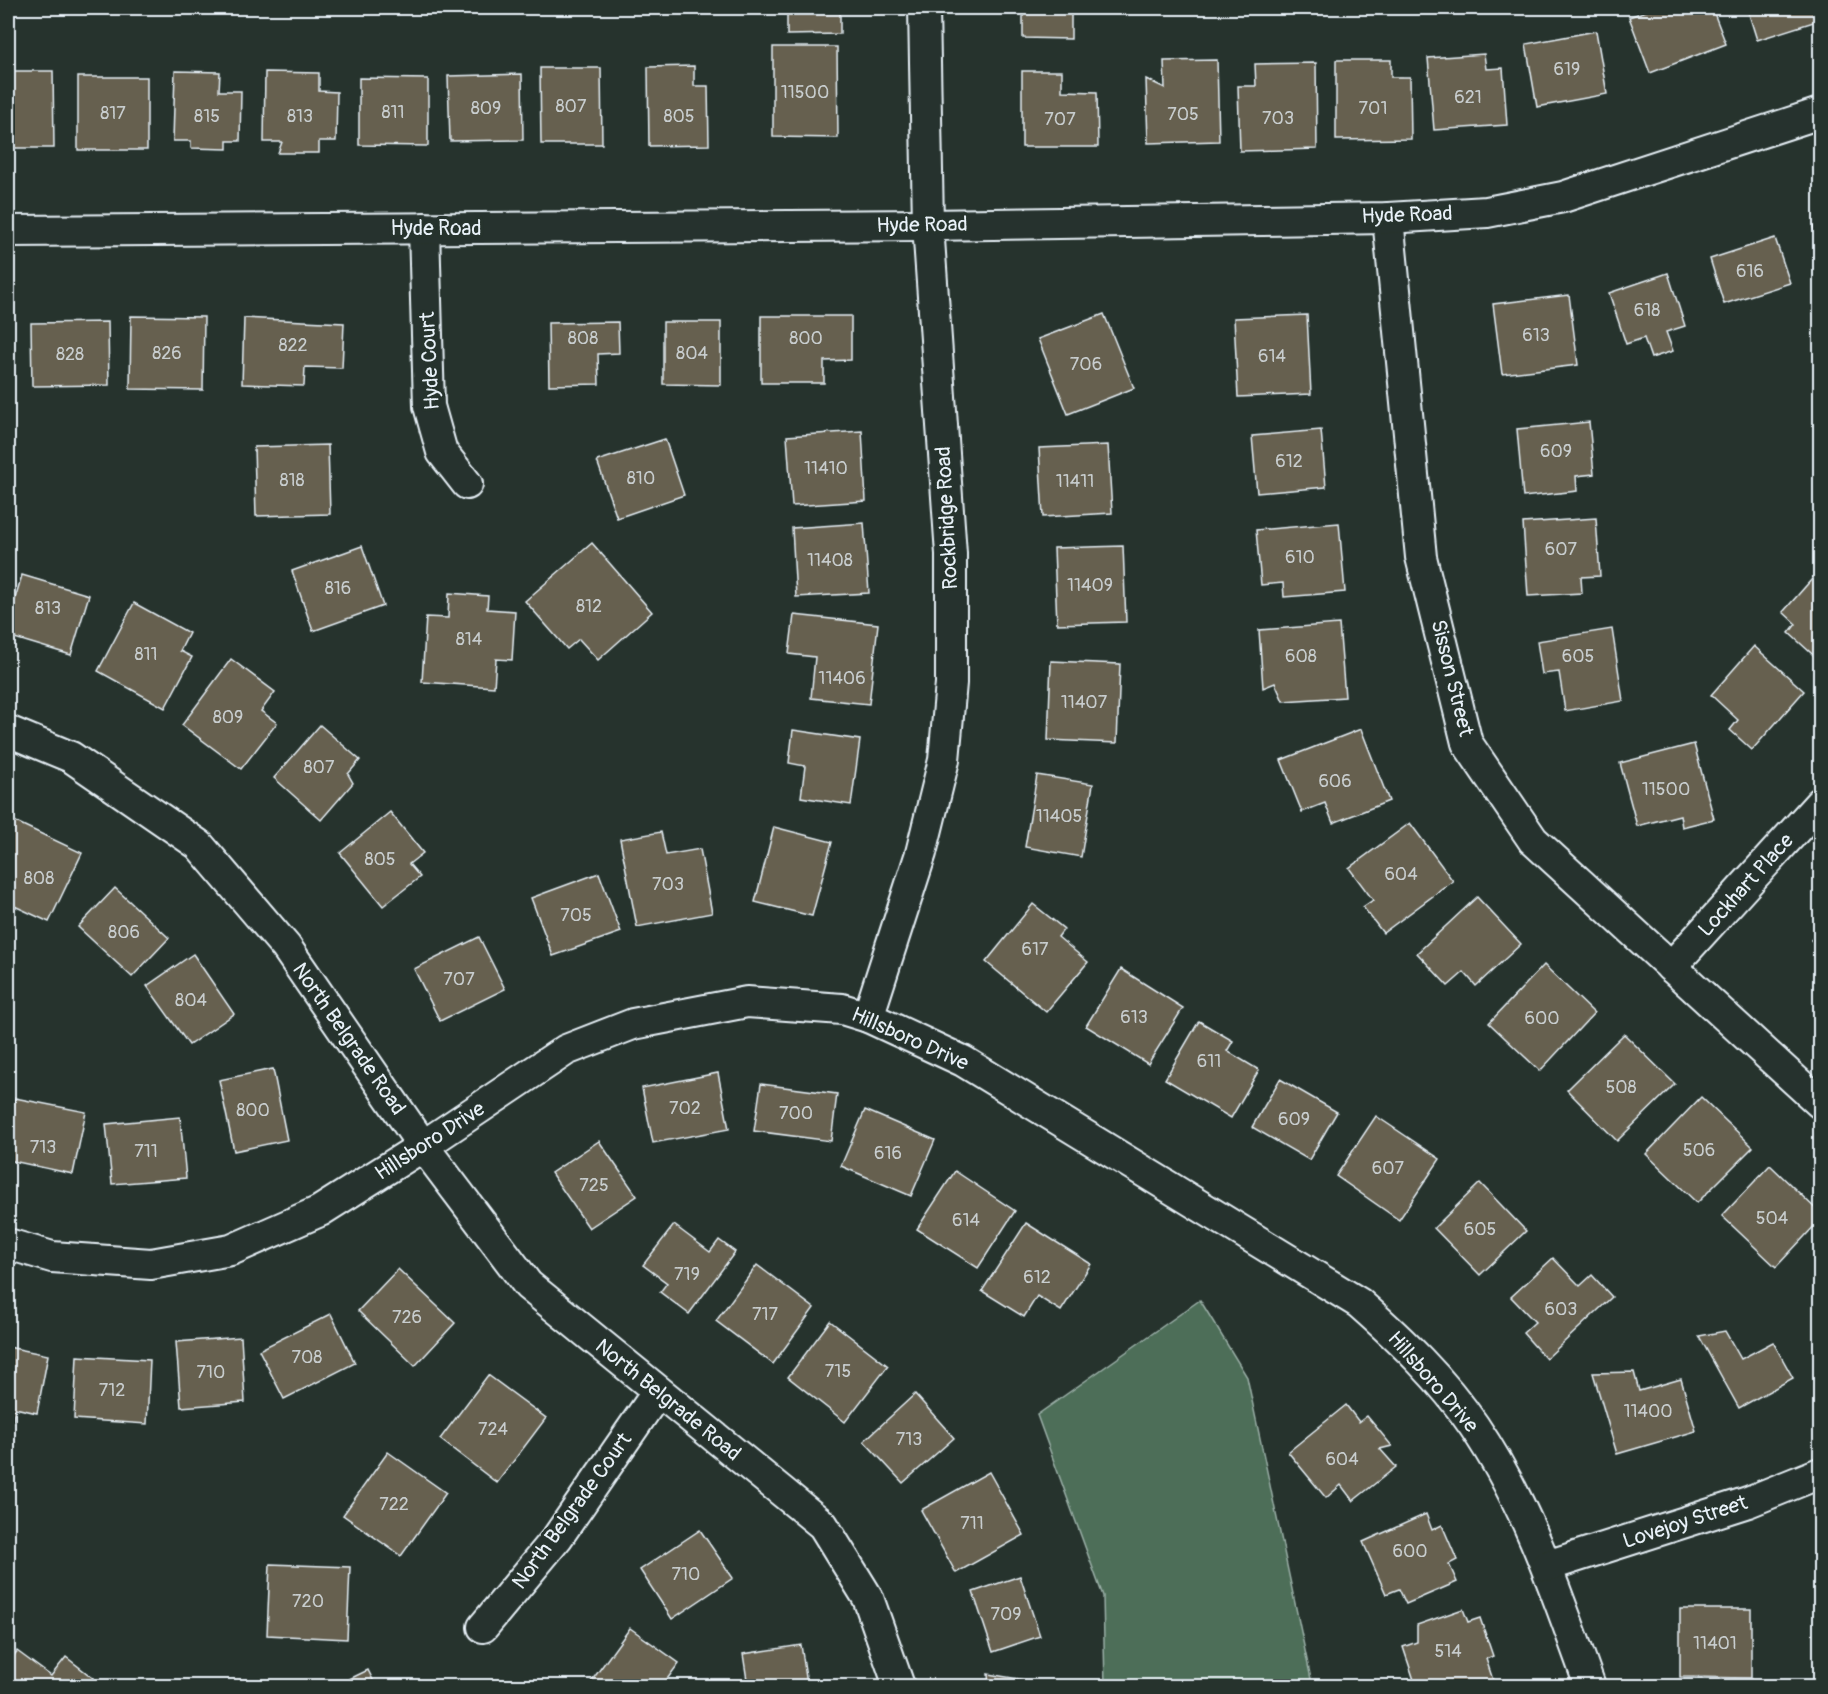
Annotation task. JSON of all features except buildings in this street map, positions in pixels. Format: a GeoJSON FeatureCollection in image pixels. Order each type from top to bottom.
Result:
{"type":"FeatureCollection","features":[{"type":"Feature","properties":{"kind":"street","name":"Rockbridge Road"},"geometry":{"type":"LineString","coordinates":[[868,1017],[927,830],[944,760],[951,683],[951,554],[928,225],[924,8]]}},
{"type":"Feature","properties":{"kind":"street","name":"Hyde Road"},"geometry":{"type":"LineString","coordinates":[[8,231],[928,225],[1388,218],[1487,212],[1563,197],[1821,113]]}},
{"type":"Feature","properties":{"kind":"street","name":"Sisson Street"},"geometry":{"type":"LineString","coordinates":[[1388,218],[1421,557],[1467,743],[1533,840],[1821,1102]]}},
{"type":"Feature","properties":{"kind":"street","name":"Hyde Court"},"geometry":{"type":"LineString","coordinates":[[424,228],[429,406],[442,452],[467,484]]}},
{"type":"Feature","properties":{"kind":"street","name":"North Belgrade Road"},"geometry":{"type":"LineString","coordinates":[[8,731],[71,757],[199,844],[285,947],[423,1146],[528,1285],[657,1393],[823,1525],[868,1598],[899,1686]]}},
{"type":"Feature","properties":{"kind":"street","name":"Lockhart Place"},"geometry":{"type":"LineString","coordinates":[[1671,967],[1821,803]]}},
{"type":"Feature","properties":{"kind":"street","name":"Hillsboro Drive"},"geometry":{"type":"LineString","coordinates":[[8,1244],[52,1257],[152,1264],[231,1250],[320,1211],[423,1146],[566,1050],[633,1024],[747,1002],[843,1009],[868,1017],[963,1061],[1359,1303],[1409,1346],[1473,1425],[1510,1486],[1547,1566],[1590,1686]]}},
{"type":"Feature","properties":{"kind":"street","name":"North Belgrade Court"},"geometry":{"type":"LineString","coordinates":[[483,1627],[557,1538],[657,1393]]}},
{"type":"Feature","properties":{"kind":"street","name":"Lovejoy Street"},"geometry":{"type":"LineString","coordinates":[[1547,1566],[1748,1502],[1821,1473]]}},
{"type":"Feature","properties":{"kind":"green space"},"geometry":{"type":"Polygon","coordinates":[[[1200,1300],[1247,1377],[1311,1679],[1315,1686],[1105,1686],[1103,1596],[1037,1415],[1200,1300]]]}}]}
